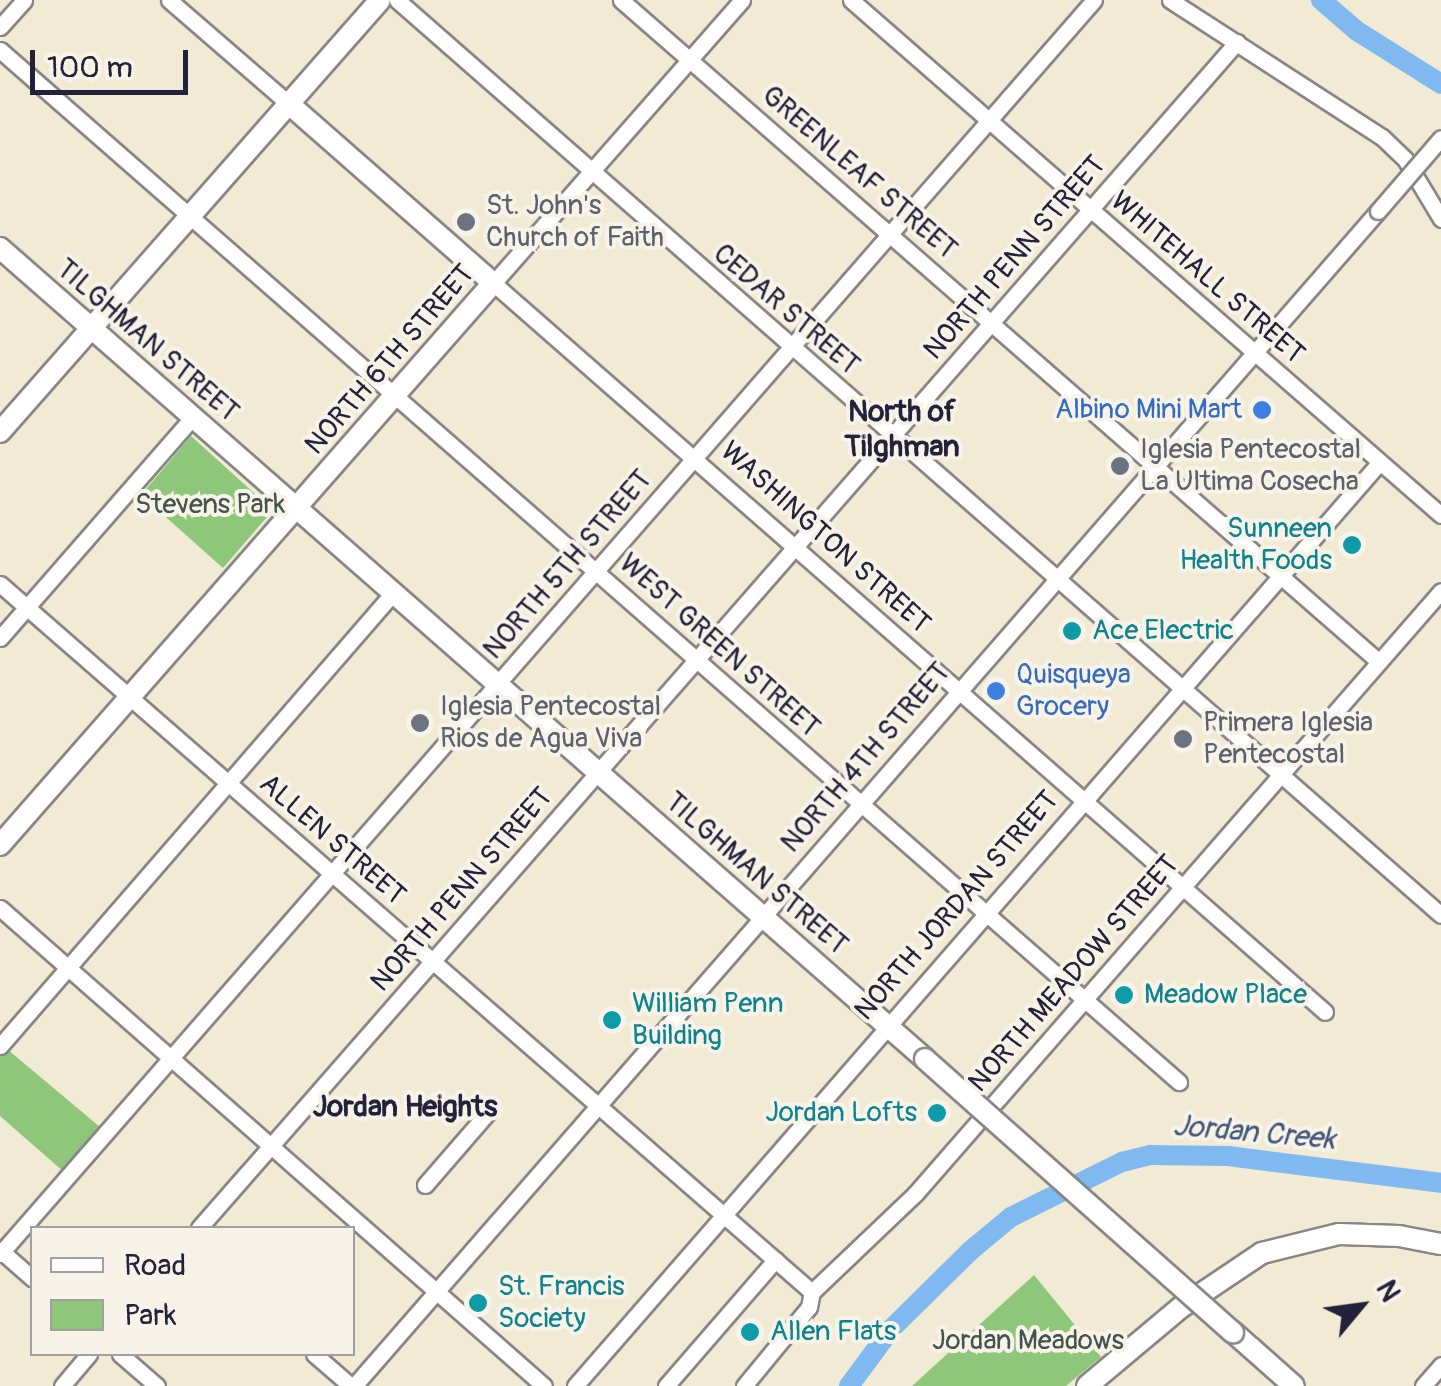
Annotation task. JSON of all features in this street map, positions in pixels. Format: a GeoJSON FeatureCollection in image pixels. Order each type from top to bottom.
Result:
{"type":"FeatureCollection","features":[{"type":"Feature","properties":{"kind":"main road"},"geometry":{"type":"LineString","coordinates":[[0,432],[380,0]]}},
{"type":"Feature","properties":{"kind":"main road","name":"WASHINGTON STREET"},"geometry":{"type":"LineString","coordinates":[[289,104],[493,283]]}},
{"type":"Feature","properties":{"kind":"main road","name":"TILGHMAN STREET"},"geometry":{"type":"LineString","coordinates":[[0,248],[1294,1386]]}},
{"type":"Feature","properties":{"kind":"main road","name":"NORTH 6TH STREET"},"geometry":{"type":"LineString","coordinates":[[0,845],[493,283]]}},
{"type":"Feature","properties":{"kind":"main road"},"geometry":{"type":"LineString","coordinates":[[1088,1386],[1227,1272],[1280,1245],[1369,1233],[1441,1244]]}},
{"type":"Feature","properties":{"kind":"street"},"geometry":{"type":"LineString","coordinates":[[0,27],[24,0]]}},
{"type":"Feature","properties":{"kind":"street"},"geometry":{"type":"LineString","coordinates":[[169,0],[289,104]]}},
{"type":"Feature","properties":{"kind":"street","name":"CEDAR STREET"},"geometry":{"type":"LineString","coordinates":[[397,0],[1441,916]]}},
{"type":"Feature","properties":{"kind":"street","name":"GREENLEAF STREET"},"geometry":{"type":"LineString","coordinates":[[622,0],[1379,662]]}},
{"type":"Feature","properties":{"kind":"street","name":"NORTH 6TH STREET"},"geometry":{"type":"LineString","coordinates":[[493,283],[742,0]]}},
{"type":"Feature","properties":{"kind":"street","name":"WHITEHALL STREET"},"geometry":{"type":"LineString","coordinates":[[850,0],[1441,515]]}},
{"type":"Feature","properties":{"kind":"street"},"geometry":{"type":"LineString","coordinates":[[1170,0],[1382,136],[1412,169],[1441,220]]}},
{"type":"Feature","properties":{"kind":"street","name":"NORTH 5TH STREET"},"geometry":{"type":"LineString","coordinates":[[1,1252],[990,122],[1086,3]]}},
{"type":"Feature","properties":{"kind":"street","name":"NORTH PENN STREET"},"geometry":{"type":"LineString","coordinates":[[200,1226],[1237,42]]}},
{"type":"Feature","properties":{"kind":"street","name":"WEST GREEN STREET"},"geometry":{"type":"LineString","coordinates":[[0,50],[1179,1082]]}},
{"type":"Feature","properties":{"kind":"street","name":"NORTH 4TH STREET"},"geometry":{"type":"LineString","coordinates":[[352,1386],[1441,138]]}},
{"type":"Feature","properties":{"kind":"street","name":"WASHINGTON STREET"},"geometry":{"type":"LineString","coordinates":[[493,283],[1324,1012]]}},
{"type":"Feature","properties":{"kind":"street"},"geometry":{"type":"LineString","coordinates":[[0,638],[193,417]]}},
{"type":"Feature","properties":{"kind":"street","name":"NORTH JORDAN STREET"},"geometry":{"type":"LineString","coordinates":[[575,1386],[1380,462]]}},
{"type":"Feature","properties":{"kind":"street","name":"ALLEN STREET"},"geometry":{"type":"LineString","coordinates":[[0,584],[812,1292]]}},
{"type":"Feature","properties":{"kind":"street","name":"NORTH MEADOW STREET"},"geometry":{"type":"LineString","coordinates":[[744,1386],[809,1307],[812,1292],[915,1194],[1441,591]]}},
{"type":"Feature","properties":{"kind":"street"},"geometry":{"type":"LineString","coordinates":[[0,1046],[393,592]]}},
{"type":"Feature","properties":{"kind":"street"},"geometry":{"type":"LineString","coordinates":[[0,908],[544,1386]]}},
{"type":"Feature","properties":{"kind":"street"},"geometry":{"type":"LineString","coordinates":[[425,1185],[489,1111]]}},
{"type":"Feature","properties":{"kind":"street"},"geometry":{"type":"LineString","coordinates":[[1,1252],[30,1276]]}},
{"type":"Feature","properties":{"kind":"street"},"geometry":{"type":"LineString","coordinates":[[666,1386],[775,1260]]}},
{"type":"Feature","properties":{"kind":"street"},"geometry":{"type":"LineString","coordinates":[[62,1386],[88,1356]]}},
{"type":"Feature","properties":{"kind":"street"},"geometry":{"type":"LineString","coordinates":[[122,1356],[156,1386]]}},
{"type":"Feature","properties":{"kind":"street"},"geometry":{"type":"LineString","coordinates":[[316,1356],[352,1386]]}},
{"type":"Feature","properties":{"kind":"street"},"geometry":{"type":"LineString","coordinates":[[1423,1386],[1441,1365]]}},
{"type":"Feature","properties":{"kind":"green space","name":"Stevens Park"},"geometry":{"type":"Polygon","coordinates":[[[191,436],[273,510],[223,568],[141,495],[191,436]]]}},
{"type":"Feature","properties":{"kind":"green space"},"geometry":{"type":"Polygon","coordinates":[[[7,1049],[100,1127],[64,1172],[0,1116],[0,1056],[7,1049]]]}},
{"type":"Feature","properties":{"kind":"green space","name":"Jordan Meadows"},"geometry":{"type":"Polygon","coordinates":[[[1034,1275],[1101,1357],[1066,1386],[912,1386],[1034,1275]]]}},
{"type":"Feature","properties":{"kind":"waterway","name":"Jordan Creek"},"geometry":{"type":"LineString","coordinates":[[1321,0],[1357,31],[1441,84]]}},
{"type":"Feature","properties":{"kind":"waterway","name":"Jordan Creek"},"geometry":{"type":"LineString","coordinates":[[849,1386],[891,1329],[970,1251],[1011,1217],[1122,1162],[1151,1155],[1228,1156],[1441,1183]]}},
{"type":"Feature","properties":{"kind":"place","name":"St. John's Church of Faith"},"geometry":{"type":"Point","coordinates":[466,222]}},
{"type":"Feature","properties":{"kind":"place","name":"Albino Mini Mart"},"geometry":{"type":"Point","coordinates":[1262,410]}},
{"type":"Feature","properties":{"kind":"place","name":"Iglesia Pentecostal La Ultima Cosecha"},"geometry":{"type":"Point","coordinates":[1120,466]}},
{"type":"Feature","properties":{"kind":"place","name":"Sunneen Health Foods"},"geometry":{"type":"Point","coordinates":[1352,545]}},
{"type":"Feature","properties":{"kind":"place","name":"Ace Electric"},"geometry":{"type":"Point","coordinates":[1072,631]}},
{"type":"Feature","properties":{"kind":"place","name":"Quisqueya Grocery"},"geometry":{"type":"Point","coordinates":[996,691]}},
{"type":"Feature","properties":{"kind":"place","name":"Iglesia Pentecostal Rios de Agua Viva"},"geometry":{"type":"Point","coordinates":[420,723]}},
{"type":"Feature","properties":{"kind":"place","name":"Primera Iglesia Pentecostal"},"geometry":{"type":"Point","coordinates":[1183,739]}},
{"type":"Feature","properties":{"kind":"place","name":"Meadow Place"},"geometry":{"type":"Point","coordinates":[1124,995]}},
{"type":"Feature","properties":{"kind":"place","name":"William Penn Building"},"geometry":{"type":"Point","coordinates":[612,1020]}},
{"type":"Feature","properties":{"kind":"place","name":"Jordan Lofts"},"geometry":{"type":"Point","coordinates":[937,1113]}},
{"type":"Feature","properties":{"kind":"place","name":"St. Francis Society"},"geometry":{"type":"Point","coordinates":[478,1303]}},
{"type":"Feature","properties":{"kind":"place","name":"Allen Flats"},"geometry":{"type":"Point","coordinates":[750,1332]}},
{"type":"Feature","properties":{"kind":"district","name":"North of Tilghman"},"geometry":{"type":"Point","coordinates":[902,429]}},
{"type":"Feature","properties":{"kind":"district","name":"Jordan Heights"},"geometry":{"type":"Point","coordinates":[405,1107]}}]}
